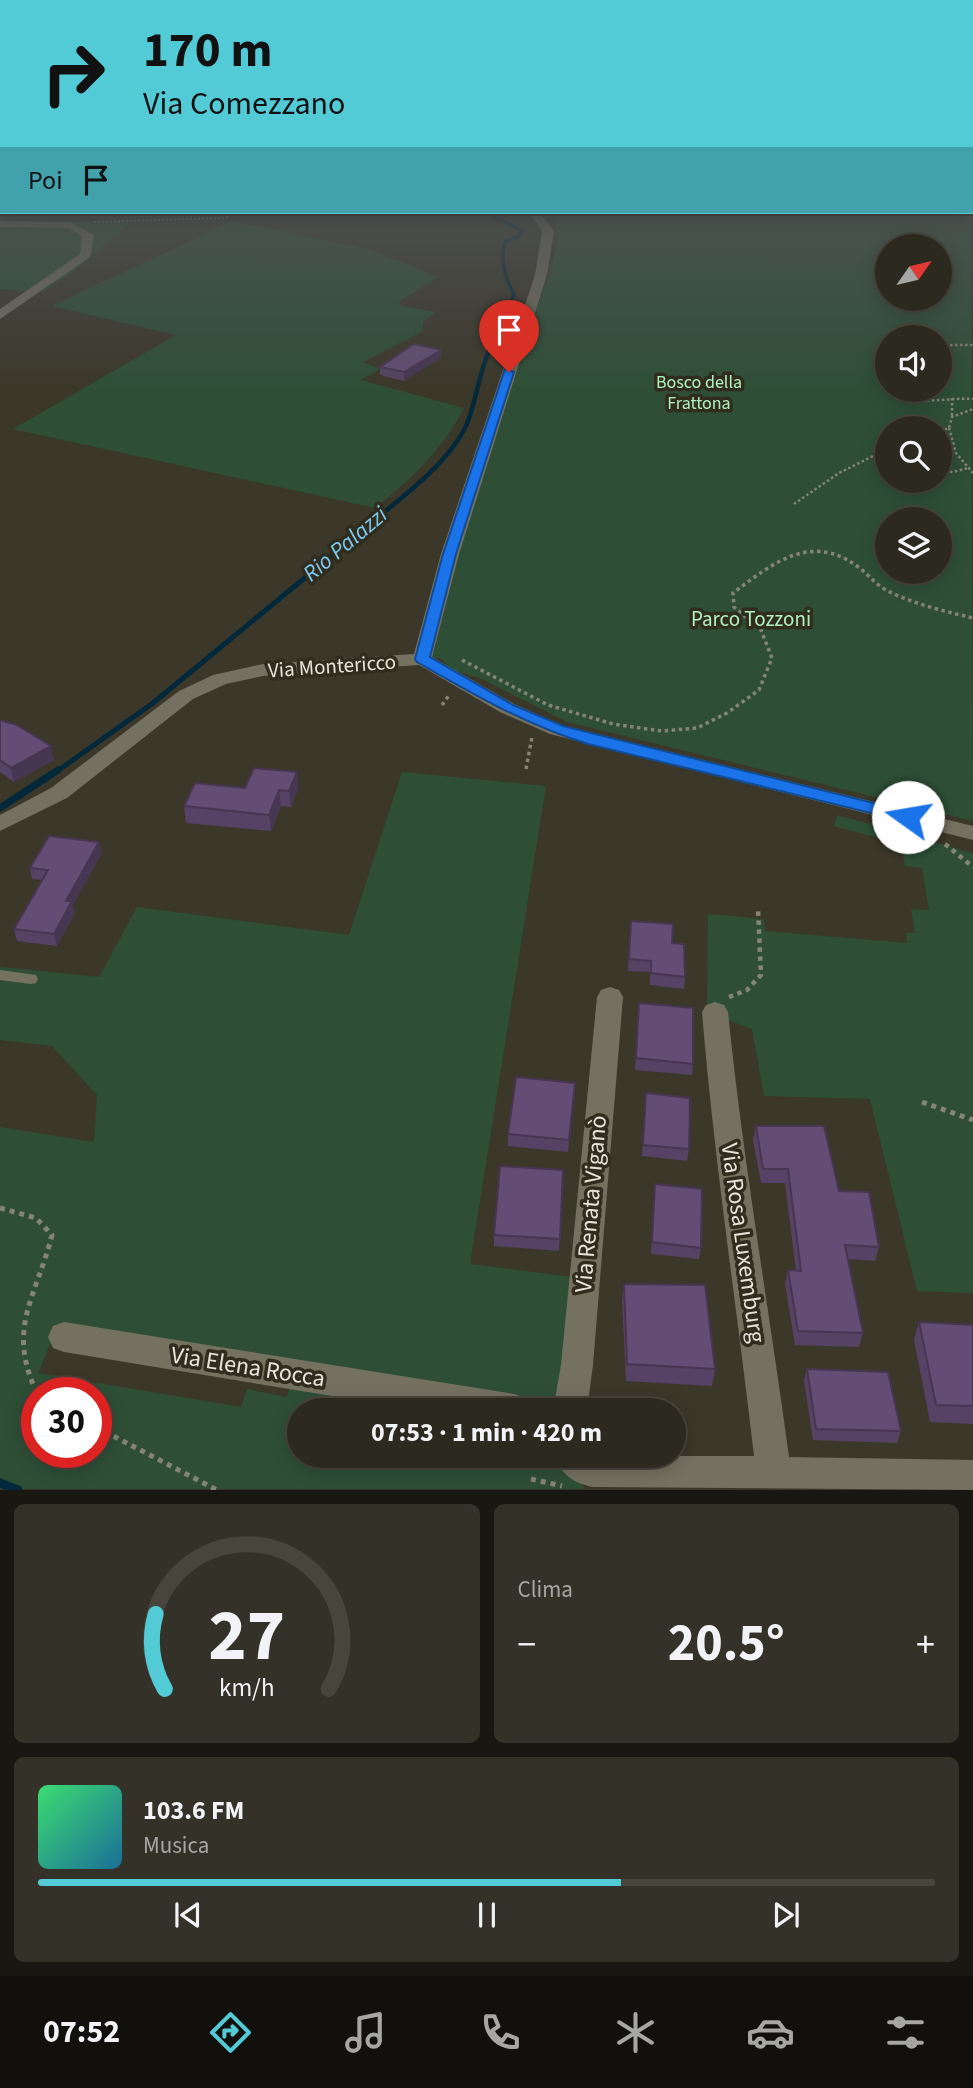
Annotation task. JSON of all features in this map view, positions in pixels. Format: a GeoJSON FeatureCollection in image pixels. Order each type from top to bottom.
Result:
{"type":"FeatureCollection","features":[{"type":"Feature","properties":{"kind":"street"},"geometry":{"type":"LineString","coordinates":[[0,316],[86,253]]}},
{"type":"Feature","properties":{"kind":"street"},"geometry":{"type":"LineString","coordinates":[[422,659],[450,554],[541,275],[545,253]]}},
{"type":"Feature","properties":{"kind":"street","name":"Via Montericco"},"geometry":{"type":"LineString","coordinates":[[0,824],[59,793],[186,695],[220,679],[263,670],[422,659],[507,708],[557,730],[973,833]]}},
{"type":"Feature","properties":{"kind":"street","name":"Via Renata Viganò"},"geometry":{"type":"LineString","coordinates":[[572,1398],[610,997]]}},
{"type":"Feature","properties":{"kind":"street","name":"Via Rosa Luxemburg"},"geometry":{"type":"LineString","coordinates":[[715,1012],[724,1108],[740,1208],[774,1474]]}},
{"type":"Feature","properties":{"kind":"street","name":"Via Elena Rocca"},"geometry":{"type":"LineString","coordinates":[[64,1337],[440,1398]]}},
{"type":"Feature","properties":{"kind":"street"},"geometry":{"type":"LineString","coordinates":[[583,1468],[973,1478]]}},
{"type":"Feature","properties":{"kind":"lane"},"geometry":{"type":"LineString","coordinates":[[0,975],[31,979]]}},
{"type":"Feature","properties":{"kind":"path"},"geometry":{"type":"LineString","coordinates":[[952,345],[973,345]]}},
{"type":"Feature","properties":{"kind":"path"},"geometry":{"type":"LineString","coordinates":[[952,398],[973,399]]}},
{"type":"Feature","properties":{"kind":"path"},"geometry":{"type":"LineString","coordinates":[[952,417],[973,409]]}},
{"type":"Feature","properties":{"kind":"path"},"geometry":{"type":"LineString","coordinates":[[952,446],[973,472]]}},
{"type":"Feature","properties":{"kind":"path"},"geometry":{"type":"LineString","coordinates":[[794,504],[826,481],[875,457]]}},
{"type":"Feature","properties":{"kind":"path"},"geometry":{"type":"LineString","coordinates":[[952,472],[969,468]]}},
{"type":"Feature","properties":{"kind":"path"},"geometry":{"type":"LineString","coordinates":[[459,660],[469,662],[494,678],[548,705],[613,724],[662,731],[697,727],[727,713],[759,690],[772,657],[761,630],[734,607],[733,593],[795,552],[813,550],[834,553],[856,565],[878,585],[941,610],[973,618]]}},
{"type":"Feature","properties":{"kind":"path"},"geometry":{"type":"LineString","coordinates":[[442,705],[454,690]]}},
{"type":"Feature","properties":{"kind":"path"},"geometry":{"type":"LineString","coordinates":[[526,769],[533,732]]}},
{"type":"Feature","properties":{"kind":"path"},"geometry":{"type":"LineString","coordinates":[[715,1012],[711,997],[728,998],[747,990],[761,975],[758,909]]}},
{"type":"Feature","properties":{"kind":"path"},"geometry":{"type":"LineString","coordinates":[[922,1102],[973,1120]]}},
{"type":"Feature","properties":{"kind":"path"},"geometry":{"type":"LineString","coordinates":[[0,1208],[30,1212],[44,1222],[52,1235],[48,1254],[23,1309],[18,1331],[25,1377]]}},
{"type":"Feature","properties":{"kind":"path"},"geometry":{"type":"LineString","coordinates":[[112,1435],[218,1489]]}},
{"type":"Feature","properties":{"kind":"path"},"geometry":{"type":"LineString","coordinates":[[531,1479],[571,1468]]}},
{"type":"Feature","properties":{"kind":"green space"},"geometry":{"type":"Polygon","coordinates":[[[0,253],[96,253],[43,292],[0,289],[0,253]]]}},
{"type":"Feature","properties":{"kind":"green space"},"geometry":{"type":"Polygon","coordinates":[[[165,253],[377,253],[438,277],[399,302],[402,306],[436,312],[423,322],[423,331],[363,362],[380,369],[361,380],[464,408],[425,463],[375,508],[13,429],[176,335],[52,306],[165,253]]]}},
{"type":"Feature","properties":{"kind":"green space","name":"Bosco della Frattona"},"geometry":{"type":"Polygon","coordinates":[[[555,253],[875,253],[875,312],[952,312],[952,253],[971,253],[973,821],[567,722],[480,678],[451,670],[441,658],[427,658],[501,403],[549,276],[555,253]]]}},
{"type":"Feature","properties":{"kind":"green space"},"geometry":{"type":"Polygon","coordinates":[[[402,772],[546,786],[470,1264],[572,1277],[559,1398],[287,1398],[287,1468],[575,1468],[585,1489],[0,1489],[0,1127],[94,1142],[97,1095],[52,1046],[0,1040],[0,967],[99,977],[137,907],[349,935],[402,772]]]}},
{"type":"Feature","properties":{"kind":"green space"},"geometry":{"type":"Polygon","coordinates":[[[837,815],[973,853],[973,1293],[917,1291],[870,1099],[764,1096],[752,1029],[707,1012],[708,914],[764,919],[765,931],[907,943],[906,933],[915,933],[911,909],[929,910],[922,868],[905,866],[901,844],[834,826],[837,815]]]}},
{"type":"Feature","properties":{"kind":"building"},"geometry":{"type":"Polygon","coordinates":[[[414,344],[441,350],[404,372],[380,367],[414,344]]]}},
{"type":"Feature","properties":{"kind":"building"},"geometry":{"type":"Polygon","coordinates":[[[0,720],[17,725],[51,746],[11,768],[0,760],[0,720]]]}},
{"type":"Feature","properties":{"kind":"building"},"geometry":{"type":"Polygon","coordinates":[[[254,768],[297,772],[289,791],[279,790],[269,815],[184,806],[195,783],[245,788],[254,768]]]}},
{"type":"Feature","properties":{"kind":"building"},"geometry":{"type":"Polygon","coordinates":[[[49,836],[99,842],[66,901],[72,901],[54,934],[14,929],[48,870],[30,868],[49,836]]]}},
{"type":"Feature","properties":{"kind":"building"},"geometry":{"type":"Polygon","coordinates":[[[631,921],[673,924],[672,943],[684,944],[685,977],[651,973],[651,961],[629,959],[631,921]]]}},
{"type":"Feature","properties":{"kind":"building"},"geometry":{"type":"Polygon","coordinates":[[[639,1003],[693,1008],[693,1064],[636,1058],[639,1003]]]}},
{"type":"Feature","properties":{"kind":"building"},"geometry":{"type":"Polygon","coordinates":[[[516,1077],[575,1083],[569,1140],[508,1134],[516,1077]]]}},
{"type":"Feature","properties":{"kind":"building"},"geometry":{"type":"Polygon","coordinates":[[[646,1093],[690,1098],[689,1149],[643,1145],[646,1093]]]}},
{"type":"Feature","properties":{"kind":"building"},"geometry":{"type":"Polygon","coordinates":[[[756,1126],[824,1126],[839,1191],[869,1192],[879,1247],[845,1245],[863,1333],[798,1331],[788,1270],[801,1271],[788,1169],[763,1169],[756,1126]]]}},
{"type":"Feature","properties":{"kind":"building"},"geometry":{"type":"Polygon","coordinates":[[[500,1166],[563,1170],[560,1239],[494,1235],[500,1166]]]}},
{"type":"Feature","properties":{"kind":"building"},"geometry":{"type":"Polygon","coordinates":[[[655,1184],[702,1189],[701,1248],[652,1242],[655,1184]]]}},
{"type":"Feature","properties":{"kind":"building"},"geometry":{"type":"Polygon","coordinates":[[[624,1284],[705,1285],[715,1369],[627,1364],[624,1284]]]}},
{"type":"Feature","properties":{"kind":"building"},"geometry":{"type":"Polygon","coordinates":[[[919,1322],[973,1325],[973,1406],[936,1405],[919,1322]]]}},
{"type":"Feature","properties":{"kind":"building"},"geometry":{"type":"Polygon","coordinates":[[[807,1369],[888,1372],[901,1431],[816,1429],[807,1369]]]}},
{"type":"Feature","properties":{"kind":"waterway","name":"Rio Palazzi"},"geometry":{"type":"LineString","coordinates":[[500,334],[515,309],[510,303],[514,294],[503,263],[504,253]]}},
{"type":"Feature","properties":{"kind":"waterway","name":"Rio Palazzi"},"geometry":{"type":"LineString","coordinates":[[367,526],[435,468],[458,440],[470,415],[489,351],[502,332]]}},
{"type":"Feature","properties":{"kind":"waterway","name":"Rio Palazzi"},"geometry":{"type":"LineString","coordinates":[[56,772],[153,703],[370,524]]}},
{"type":"Feature","properties":{"kind":"waterway","name":"Rio Palazzi"},"geometry":{"type":"LineString","coordinates":[[0,808],[58,770]]}},
{"type":"Feature","properties":{"kind":"waterway","name":"Rio Palazzi"},"geometry":{"type":"LineString","coordinates":[[0,1483],[18,1490]]}},
{"type":"Feature","properties":{"kind":"route"},"geometry":{"type":"LineString","coordinates":[[509,372],[450,554],[422,659],[507,708],[557,730],[908,817]]}},
{"type":"Feature","properties":{"kind":"park label","name":"Parco Tozzoni"},"geometry":{"type":"Point","coordinates":[751,619]}}]}
